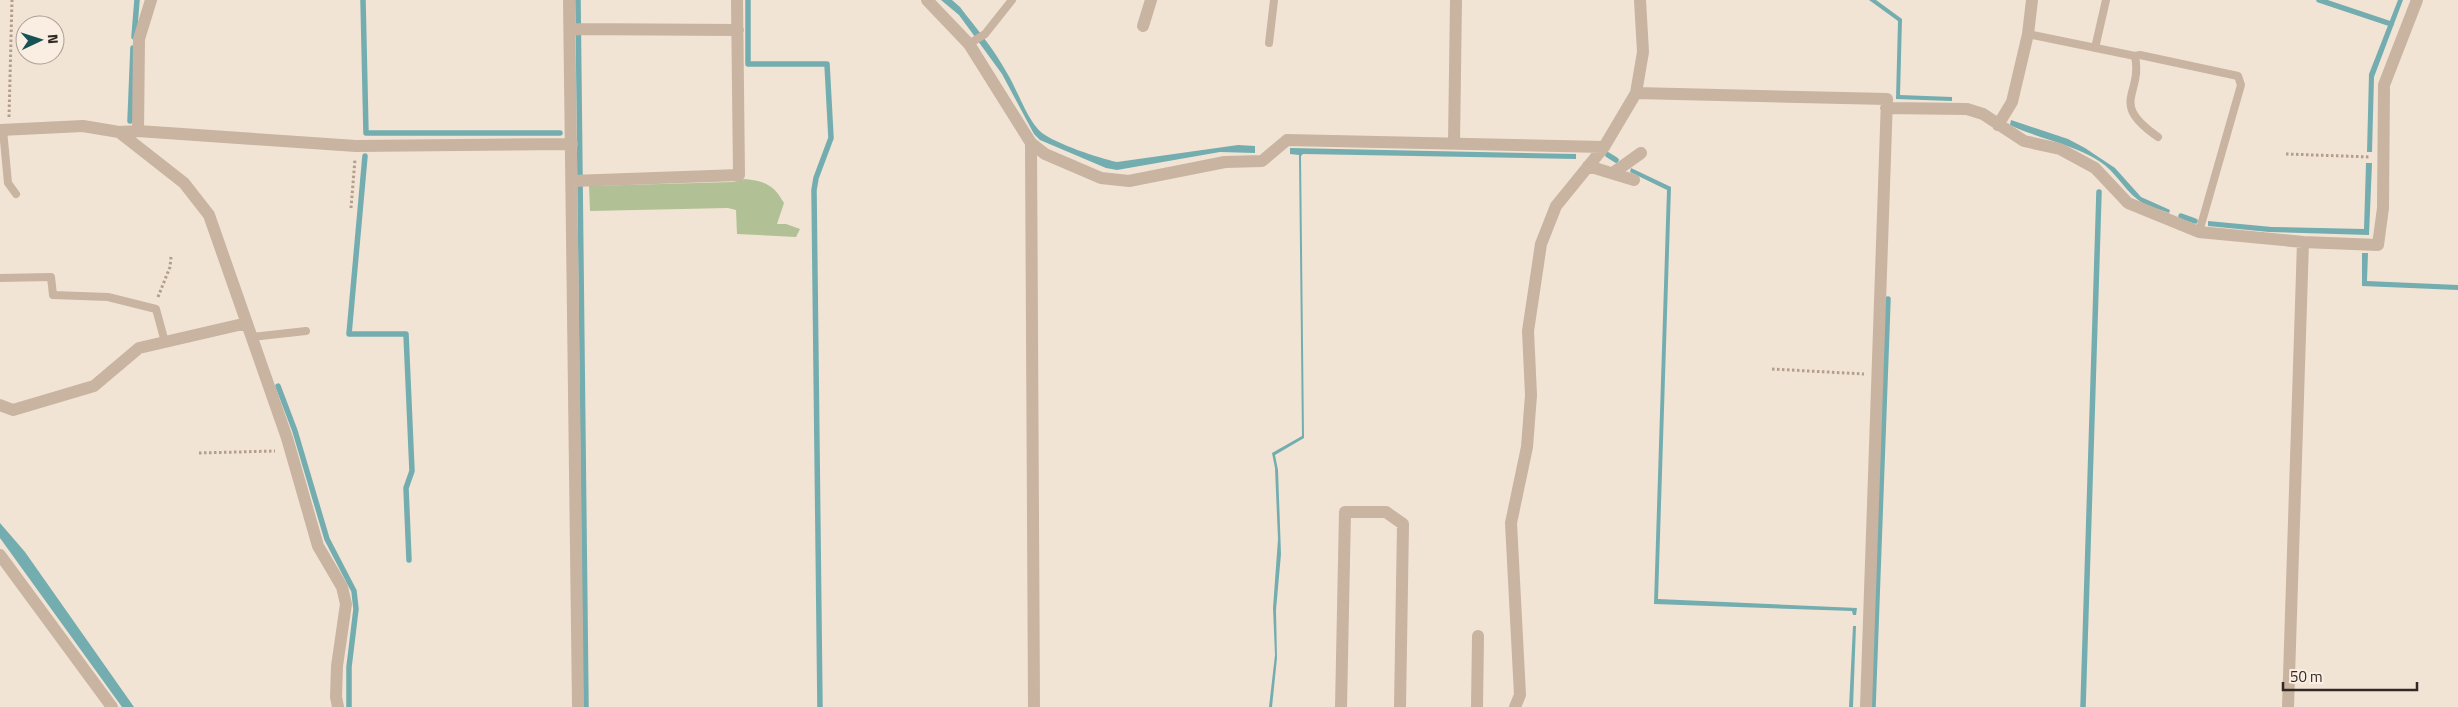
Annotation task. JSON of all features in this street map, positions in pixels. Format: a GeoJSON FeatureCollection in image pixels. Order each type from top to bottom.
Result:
{"type":"FeatureCollection","features":[{"type":"Feature","properties":{"kind":"street"},"geometry":{"type":"LineString","coordinates":[[138,131],[139,39],[151,0]]}},
{"type":"Feature","properties":{"kind":"street"},"geometry":{"type":"LineString","coordinates":[[569,0],[578,707]]}},
{"type":"Feature","properties":{"kind":"street"},"geometry":{"type":"LineString","coordinates":[[572,181],[739,175],[738,0]]}},
{"type":"Feature","properties":{"kind":"street"},"geometry":{"type":"LineString","coordinates":[[927,0],[969,44],[1030,143],[1045,154],[1101,178],[1129,181],[1225,162],[1262,161],[1287,140],[1604,147]]}},
{"type":"Feature","properties":{"kind":"street"},"geometry":{"type":"LineString","coordinates":[[1143,26],[1151,0]]}},
{"type":"Feature","properties":{"kind":"street"},"geometry":{"type":"LineString","coordinates":[[1454,144],[1456,0]]}},
{"type":"Feature","properties":{"kind":"street"},"geometry":{"type":"LineString","coordinates":[[1515,707],[1520,695],[1511,523],[1527,447],[1532,395],[1528,332],[1541,244],[1556,206],[1604,147],[1636,93],[1642,52],[1640,0]]}},
{"type":"Feature","properties":{"kind":"street"},"geometry":{"type":"LineString","coordinates":[[1998,126],[2012,102],[2028,34],[2032,0]]}},
{"type":"Feature","properties":{"kind":"street"},"geometry":{"type":"LineString","coordinates":[[1886,108],[1967,109],[1983,114],[1998,126],[2024,141],[2060,149],[2095,168],[2128,203],[2199,232],[2303,242],[2378,245],[2383,208],[2384,85],[2417,0]]}},
{"type":"Feature","properties":{"kind":"street"},"geometry":{"type":"LineString","coordinates":[[570,29],[738,30]]}},
{"type":"Feature","properties":{"kind":"street"},"geometry":{"type":"LineString","coordinates":[[1636,93],[1887,99],[1866,707]]}},
{"type":"Feature","properties":{"kind":"street"},"geometry":{"type":"LineString","coordinates":[[4,130],[83,126],[119,132],[138,131],[356,146],[572,144]]}},
{"type":"Feature","properties":{"kind":"street"},"geometry":{"type":"LineString","coordinates":[[119,132],[184,183],[209,215],[290,448],[318,546],[342,587],[346,604],[337,666],[336,697],[338,707]]}},
{"type":"Feature","properties":{"kind":"street"},"geometry":{"type":"LineString","coordinates":[[1030,143],[1034,707]]}},
{"type":"Feature","properties":{"kind":"street"},"geometry":{"type":"LineString","coordinates":[[1613,174],[1641,153]]}},
{"type":"Feature","properties":{"kind":"street"},"geometry":{"type":"LineString","coordinates":[[1588,166],[1634,180]]}},
{"type":"Feature","properties":{"kind":"street"},"geometry":{"type":"LineString","coordinates":[[2288,707],[2303,242]]}},
{"type":"Feature","properties":{"kind":"street"},"geometry":{"type":"LineString","coordinates":[[0,405],[13,410],[94,386],[140,348],[247,323]]}},
{"type":"Feature","properties":{"kind":"street"},"geometry":{"type":"LineString","coordinates":[[1341,707],[1345,512],[1386,512],[1403,524],[1400,707]]}},
{"type":"Feature","properties":{"kind":"street"},"geometry":{"type":"LineString","coordinates":[[0,555],[112,707]]}},
{"type":"Feature","properties":{"kind":"street"},"geometry":{"type":"LineString","coordinates":[[1477,707],[1478,636]]}},
{"type":"Feature","properties":{"kind":"lane"},"geometry":{"type":"LineString","coordinates":[[969,44],[985,34],[1012,0]]}},
{"type":"Feature","properties":{"kind":"lane"},"geometry":{"type":"LineString","coordinates":[[1269,43],[1274,0]]}},
{"type":"Feature","properties":{"kind":"lane"},"geometry":{"type":"LineString","coordinates":[[2095,48],[2106,0]]}},
{"type":"Feature","properties":{"kind":"lane"},"geometry":{"type":"LineString","coordinates":[[2028,34],[2238,76],[2241,85],[2199,232]]}},
{"type":"Feature","properties":{"kind":"lane"},"geometry":{"type":"LineString","coordinates":[[2135,56],[2137,65],[2130,96],[2132,109],[2143,126],[2158,136]]}},
{"type":"Feature","properties":{"kind":"lane"},"geometry":{"type":"LineString","coordinates":[[4,130],[8,183],[16,194]]}},
{"type":"Feature","properties":{"kind":"lane"},"geometry":{"type":"LineString","coordinates":[[0,278],[51,277],[53,295],[108,298],[156,309],[165,342]]}},
{"type":"Feature","properties":{"kind":"lane"},"geometry":{"type":"LineString","coordinates":[[252,337],[306,331]]}},
{"type":"Feature","properties":{"kind":"path"},"geometry":{"type":"LineString","coordinates":[[4,130],[12,0]]}},
{"type":"Feature","properties":{"kind":"path"},"geometry":{"type":"LineString","coordinates":[[351,208],[356,146]]}},
{"type":"Feature","properties":{"kind":"path"},"geometry":{"type":"LineString","coordinates":[[2286,154],[2383,158]]}},
{"type":"Feature","properties":{"kind":"path"},"geometry":{"type":"LineString","coordinates":[[153,308],[170,267],[171,258]]}},
{"type":"Feature","properties":{"kind":"path"},"geometry":{"type":"LineString","coordinates":[[1772,369],[1877,375]]}},
{"type":"Feature","properties":{"kind":"path"},"geometry":{"type":"LineString","coordinates":[[199,453],[270,452],[290,448]]}},
{"type":"Feature","properties":{"kind":"green space"},"geometry":{"type":"Polygon","coordinates":[[[745,179],[758,181],[773,188],[784,203],[777,224],[786,224],[800,229],[796,237],[737,234],[736,210],[728,208],[590,211],[589,186],[733,182],[745,179]]]}},
{"type":"Feature","properties":{"kind":"water"},"geometry":{"type":"Polygon","coordinates":[[[941,0],[952,0],[960,7],[1002,64],[1037,128],[1057,142],[1117,162],[1238,145],[1255,146],[1255,153],[1220,152],[1117,170],[1106,168],[1040,140],[1034,134],[1002,74],[959,15],[941,0]]]}},
{"type":"Feature","properties":{"kind":"water"},"geometry":{"type":"Polygon","coordinates":[[[1869,0],[1876,0],[1902,19],[1900,95],[1952,97],[1952,101],[1896,99],[1898,21],[1869,0]]]}},
{"type":"Feature","properties":{"kind":"water"},"geometry":{"type":"Polygon","coordinates":[[[2398,0],[2403,0],[2374,77],[2372,152],[2367,152],[2369,74],[2398,0]]]}},
{"type":"Feature","properties":{"kind":"water"},"geometry":{"type":"Polygon","coordinates":[[[2011,120],[2068,139],[2085,148],[2115,168],[2141,197],[2170,210],[2169,213],[2140,201],[2099,161],[2066,145],[2010,125],[2011,120]]]}},
{"type":"Feature","properties":{"kind":"water"},"geometry":{"type":"Polygon","coordinates":[[[1290,148],[1576,154],[1576,159],[1303,154],[1301,156],[1304,438],[1275,455],[1278,470],[1281,554],[1276,610],[1277,658],[1272,707],[1269,707],[1275,655],[1273,608],[1278,539],[1275,468],[1272,453],[1302,436],[1299,155],[1290,154],[1290,148]]]}},
{"type":"Feature","properties":{"kind":"water"},"geometry":{"type":"Polygon","coordinates":[[[2366,163],[2372,163],[2369,235],[2269,232],[2208,226],[2208,221],[2272,227],[2364,229],[2366,163]]]}},
{"type":"Feature","properties":{"kind":"water"},"geometry":{"type":"Polygon","coordinates":[[[1631,168],[1671,187],[1658,599],[1857,608],[1856,615],[1853,615],[1852,611],[1654,604],[1667,190],[1630,172],[1631,168]]]}},
{"type":"Feature","properties":{"kind":"water"},"geometry":{"type":"Polygon","coordinates":[[[2362,253],[2368,253],[2367,281],[2458,285],[2458,290],[2362,286],[2362,253]]]}},
{"type":"Feature","properties":{"kind":"water"},"geometry":{"type":"Polygon","coordinates":[[[0,523],[25,552],[134,707],[122,707],[0,538],[0,523]]]}},
{"type":"Feature","properties":{"kind":"water"},"geometry":{"type":"Polygon","coordinates":[[[1853,626],[1856,626],[1853,707],[1849,707],[1853,626]]]}},
{"type":"Feature","properties":{"kind":"waterway"},"geometry":{"type":"LineString","coordinates":[[134,37],[137,0]]}},
{"type":"Feature","properties":{"kind":"waterway"},"geometry":{"type":"LineString","coordinates":[[363,0],[366,133],[560,133]]}},
{"type":"Feature","properties":{"kind":"waterway"},"geometry":{"type":"LineString","coordinates":[[578,0],[586,707]]}},
{"type":"Feature","properties":{"kind":"waterway"},"geometry":{"type":"LineString","coordinates":[[748,0],[748,64],[827,64],[831,138],[816,178],[814,190],[820,707]]}},
{"type":"Feature","properties":{"kind":"waterway"},"geometry":{"type":"LineString","coordinates":[[2319,0],[2391,24]]}},
{"type":"Feature","properties":{"kind":"waterway"},"geometry":{"type":"LineString","coordinates":[[130,121],[133,48]]}},
{"type":"Feature","properties":{"kind":"waterway"},"geometry":{"type":"LineString","coordinates":[[1608,155],[1616,160]]}},
{"type":"Feature","properties":{"kind":"waterway"},"geometry":{"type":"LineString","coordinates":[[365,156],[349,334],[406,334],[412,471],[406,488],[409,560]]}},
{"type":"Feature","properties":{"kind":"waterway"},"geometry":{"type":"LineString","coordinates":[[2083,707],[2099,192]]}},
{"type":"Feature","properties":{"kind":"waterway"},"geometry":{"type":"LineString","coordinates":[[2181,216],[2195,221]]}},
{"type":"Feature","properties":{"kind":"waterway"},"geometry":{"type":"LineString","coordinates":[[1873,707],[1888,299]]}},
{"type":"Feature","properties":{"kind":"waterway"},"geometry":{"type":"LineString","coordinates":[[278,386],[295,431],[327,539],[354,591],[356,609],[349,667],[349,707]]}}]}
